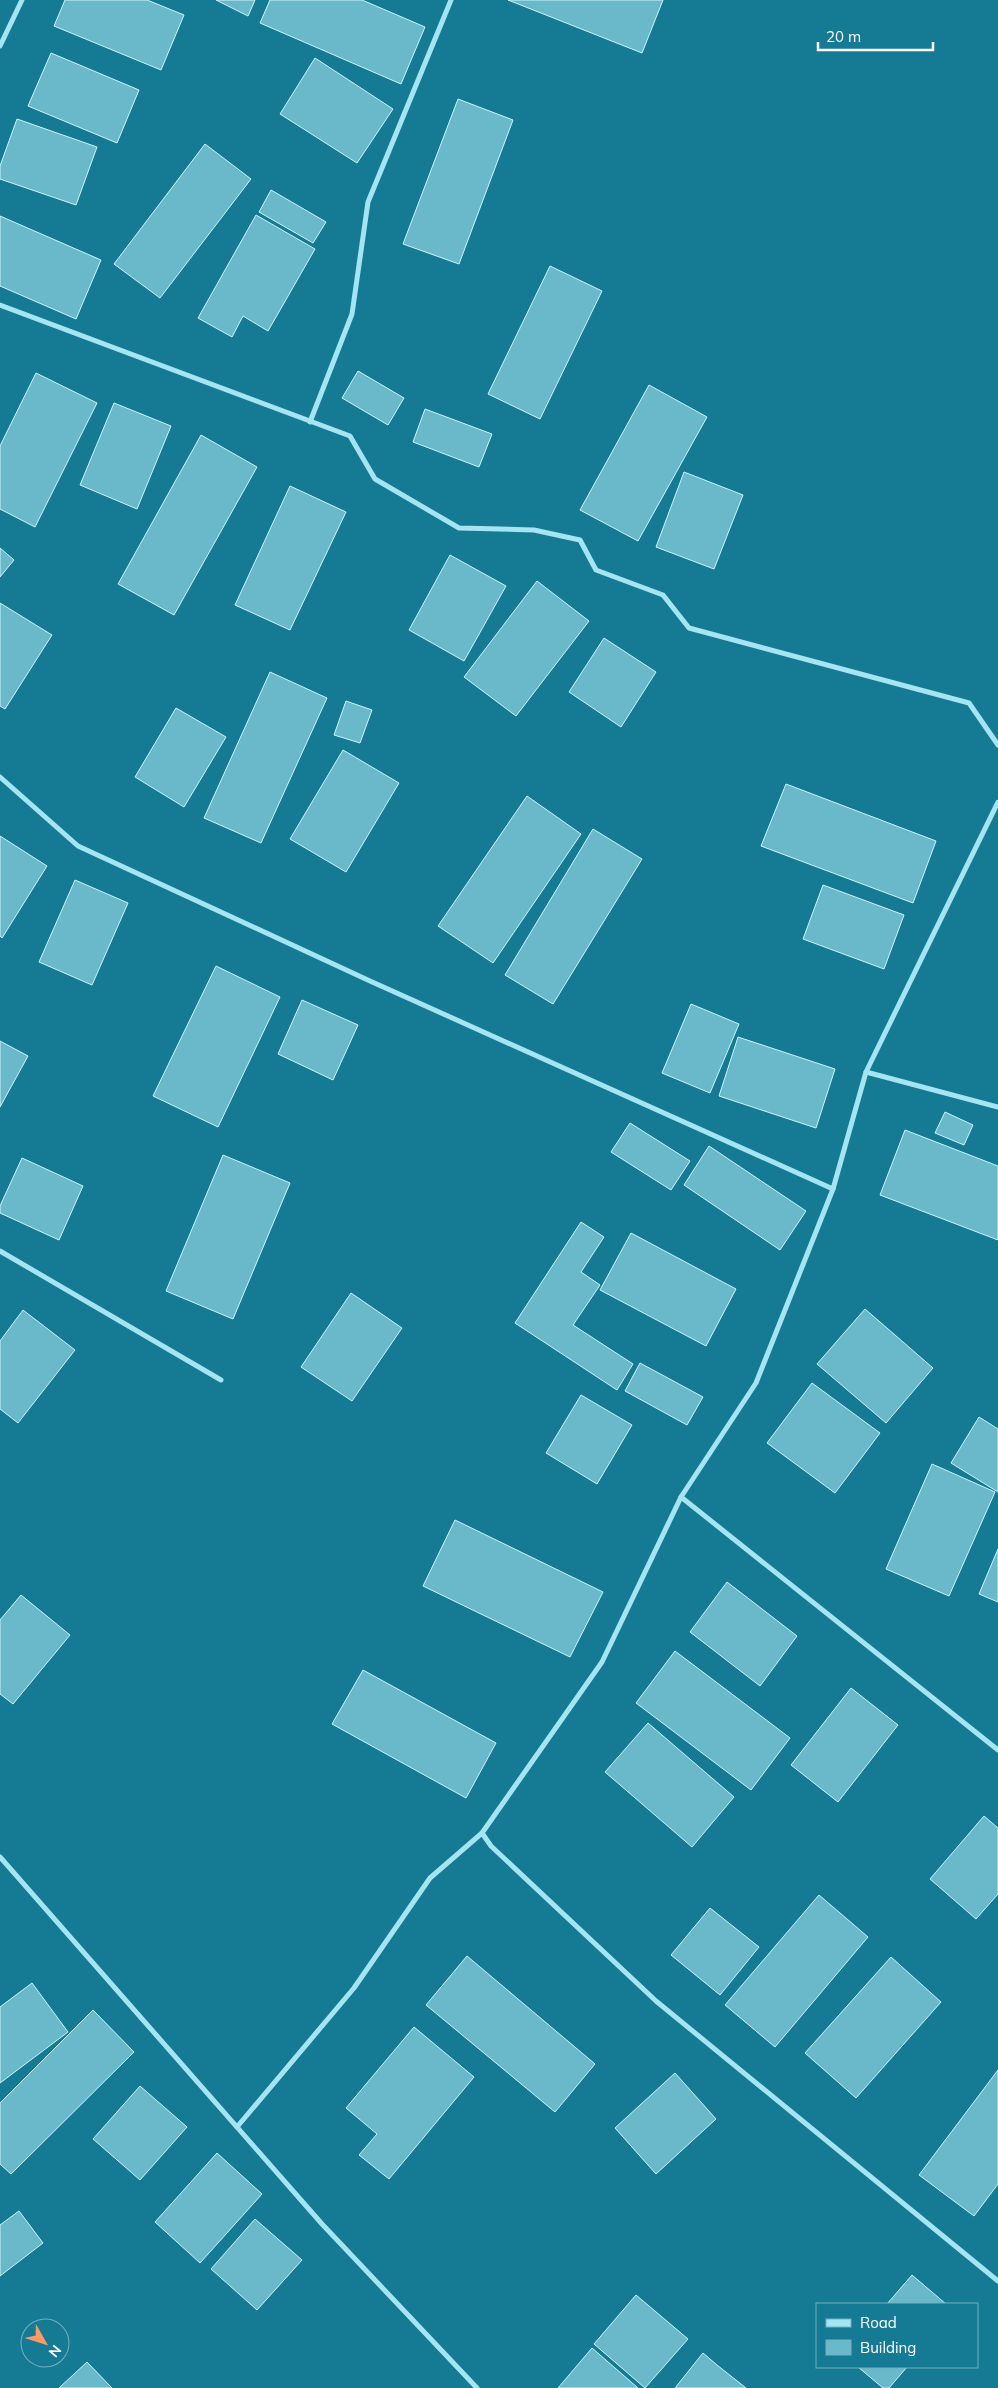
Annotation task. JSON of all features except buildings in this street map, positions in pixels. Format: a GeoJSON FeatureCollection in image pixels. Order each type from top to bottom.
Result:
{"type":"FeatureCollection","features":[{"type":"Feature","properties":{"kind":"street"},"geometry":{"type":"LineString","coordinates":[[0,46],[22,0]]}},
{"type":"Feature","properties":{"kind":"street"},"geometry":{"type":"LineString","coordinates":[[310,422],[352,314],[368,202],[451,0]]}},
{"type":"Feature","properties":{"kind":"street"},"geometry":{"type":"LineString","coordinates":[[0,305],[350,436],[375,479],[459,528],[534,530],[580,540],[596,570],[663,595],[689,628],[969,703],[998,745]]}},
{"type":"Feature","properties":{"kind":"street"},"geometry":{"type":"LineString","coordinates":[[0,777],[78,846],[361,977],[832,1189]]}},
{"type":"Feature","properties":{"kind":"street"},"geometry":{"type":"LineString","coordinates":[[237,2127],[354,1988],[430,1878],[482,1833],[602,1662],[681,1497],[756,1382],[832,1189],[866,1072],[998,802]]}},
{"type":"Feature","properties":{"kind":"street"},"geometry":{"type":"LineString","coordinates":[[866,1072],[998,1108]]}},
{"type":"Feature","properties":{"kind":"street"},"geometry":{"type":"LineString","coordinates":[[0,1251],[220,1380]]}},
{"type":"Feature","properties":{"kind":"street"},"geometry":{"type":"LineString","coordinates":[[681,1497],[998,1750]]}},
{"type":"Feature","properties":{"kind":"street"},"geometry":{"type":"LineString","coordinates":[[482,1833],[491,1846],[656,2001],[998,2281]]}},
{"type":"Feature","properties":{"kind":"street"},"geometry":{"type":"LineString","coordinates":[[0,1857],[322,2224],[477,2388]]}}]}
